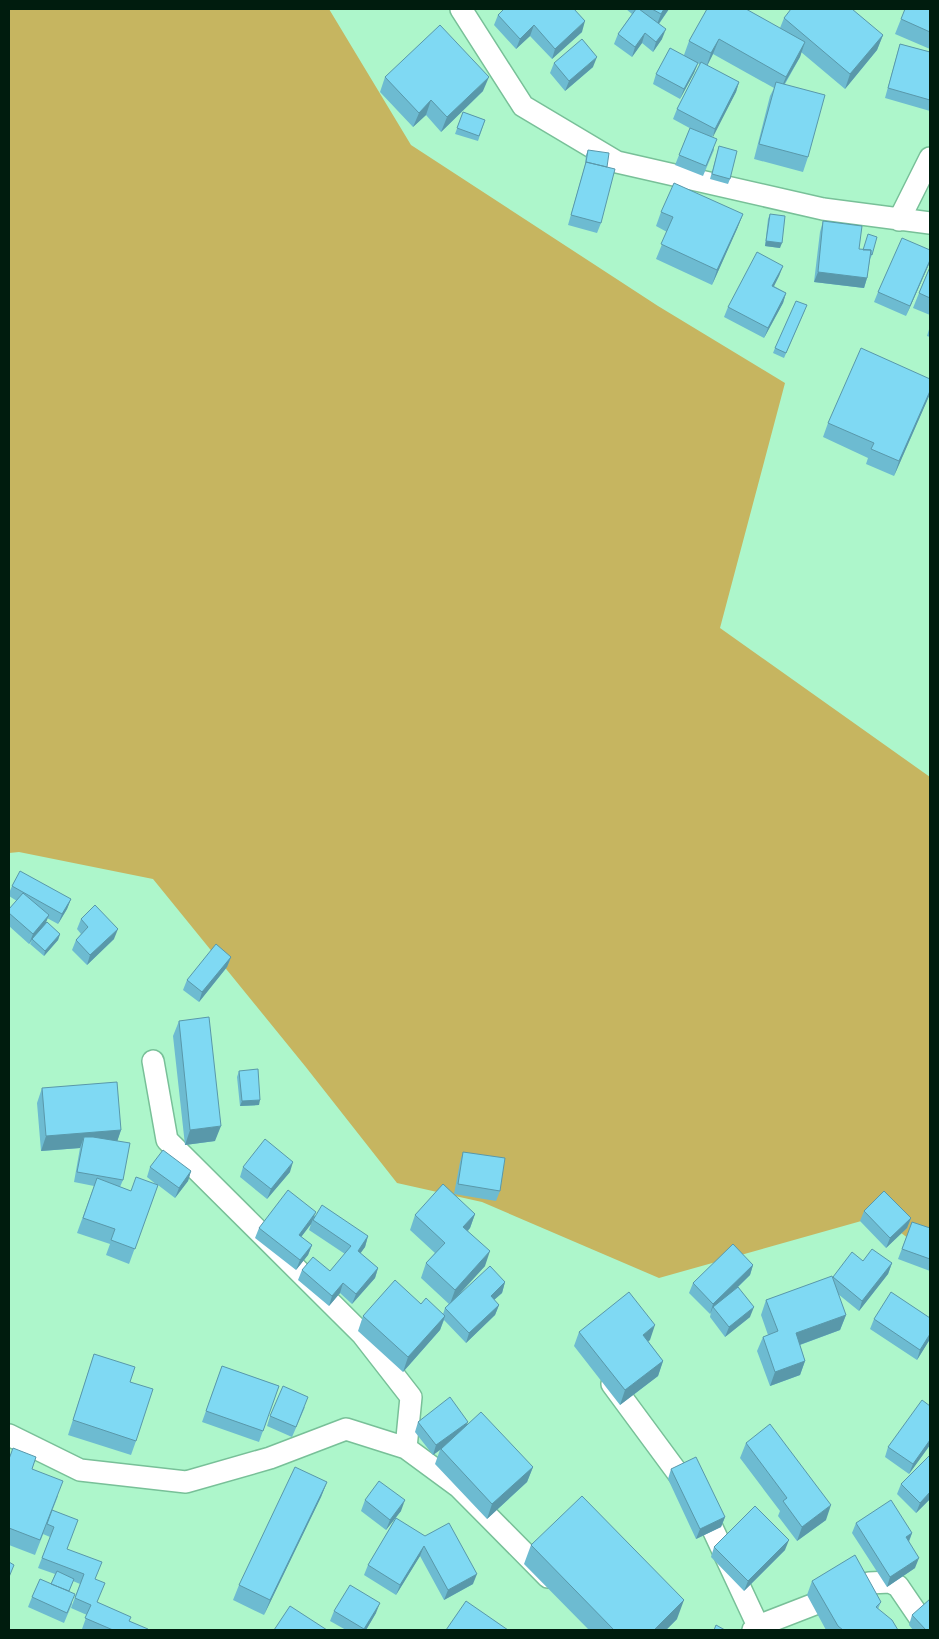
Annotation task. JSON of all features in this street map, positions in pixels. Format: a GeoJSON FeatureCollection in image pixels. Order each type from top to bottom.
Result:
{"type":"FeatureCollection","features":[{"type":"Feature","properties":{"kind":"street"},"geometry":{"type":"LineString","coordinates":[[461,9],[522,106],[617,162],[814,207],[930,223]]}},
{"type":"Feature","properties":{"kind":"street"},"geometry":{"type":"LineString","coordinates":[[899,220],[930,158]]}},
{"type":"Feature","properties":{"kind":"street"},"geometry":{"type":"LineString","coordinates":[[153,1062],[167,1140],[362,1334],[411,1397],[406,1448]]}},
{"type":"Feature","properties":{"kind":"street"},"geometry":{"type":"LineString","coordinates":[[612,1384],[702,1506],[755,1628],[869,1583],[890,1582],[898,1586],[928,1630]]}},
{"type":"Feature","properties":{"kind":"street"},"geometry":{"type":"LineString","coordinates":[[9,1435],[80,1470],[186,1482],[270,1458],[346,1429],[406,1448],[459,1487],[562,1592]]}},
{"type":"Feature","properties":{"kind":"shaded area"},"geometry":{"type":"Polygon","coordinates":[[[9,9],[329,9],[411,145],[658,306],[785,383],[720,628],[930,777],[930,1255],[879,1216],[659,1278],[482,1202],[397,1183],[153,879],[19,852],[9,853],[9,9]]]}},
{"type":"Feature","properties":{"kind":"building"},"geometry":{"type":"Polygon","coordinates":[[[504,9],[574,9],[585,21],[555,49],[534,25],[520,39],[498,15],[504,9]]]}},
{"type":"Feature","properties":{"kind":"building"},"geometry":{"type":"Polygon","coordinates":[[[636,9],[639,9],[666,29],[656,42],[645,33],[635,47],[618,34],[636,9]]]}},
{"type":"Feature","properties":{"kind":"building"},"geometry":{"type":"Polygon","coordinates":[[[652,9],[664,9],[661,14],[652,9]]]}},
{"type":"Feature","properties":{"kind":"building"},"geometry":{"type":"Polygon","coordinates":[[[707,9],[746,9],[805,42],[786,77],[719,39],[711,53],[689,41],[707,9]]]}},
{"type":"Feature","properties":{"kind":"building"},"geometry":{"type":"Polygon","coordinates":[[[791,9],[852,9],[883,35],[850,74],[784,18],[791,9]]]}},
{"type":"Feature","properties":{"kind":"building"},"geometry":{"type":"Polygon","coordinates":[[[905,9],[930,9],[930,32],[901,19],[905,9]]]}},
{"type":"Feature","properties":{"kind":"building"},"geometry":{"type":"Polygon","coordinates":[[[440,25],[489,77],[447,117],[431,100],[419,113],[385,77],[440,25]]]}},
{"type":"Feature","properties":{"kind":"building"},"geometry":{"type":"Polygon","coordinates":[[[582,39],[597,57],[569,81],[554,63],[582,39]]]}},
{"type":"Feature","properties":{"kind":"building"},"geometry":{"type":"Polygon","coordinates":[[[900,44],[930,52],[930,100],[888,88],[900,44]]]}},
{"type":"Feature","properties":{"kind":"building"},"geometry":{"type":"Polygon","coordinates":[[[670,48],[698,63],[684,89],[656,74],[670,48]]]}},
{"type":"Feature","properties":{"kind":"building"},"geometry":{"type":"Polygon","coordinates":[[[701,62],[739,82],[715,129],[677,109],[701,62]]]}},
{"type":"Feature","properties":{"kind":"building"},"geometry":{"type":"Polygon","coordinates":[[[776,82],[825,95],[808,157],[759,144],[776,82]]]}},
{"type":"Feature","properties":{"kind":"building"},"geometry":{"type":"Polygon","coordinates":[[[463,112],[485,120],[479,136],[457,128],[463,112]]]}},
{"type":"Feature","properties":{"kind":"building"},"geometry":{"type":"Polygon","coordinates":[[[690,128],[717,139],[706,166],[679,155],[690,128]]]}},
{"type":"Feature","properties":{"kind":"building"},"geometry":{"type":"Polygon","coordinates":[[[719,146],[737,151],[730,179],[712,174],[719,146]]]}},
{"type":"Feature","properties":{"kind":"building"},"geometry":{"type":"Polygon","coordinates":[[[588,150],[609,153],[607,167],[586,162],[588,150]]]}},
{"type":"Feature","properties":{"kind":"building"},"geometry":{"type":"Polygon","coordinates":[[[586,162],[615,169],[601,223],[571,215],[586,162]]]}},
{"type":"Feature","properties":{"kind":"building"},"geometry":{"type":"Polygon","coordinates":[[[674,183],[743,214],[717,270],[661,244],[673,217],[661,212],[674,183]]]}},
{"type":"Feature","properties":{"kind":"building"},"geometry":{"type":"Polygon","coordinates":[[[770,214],[785,216],[782,243],[766,241],[770,214]]]}},
{"type":"Feature","properties":{"kind":"building"},"geometry":{"type":"Polygon","coordinates":[[[823,221],[862,226],[859,249],[871,250],[867,278],[818,272],[823,221]]]}},
{"type":"Feature","properties":{"kind":"building"},"geometry":{"type":"Polygon","coordinates":[[[868,234],[877,237],[872,255],[871,250],[863,250],[868,234]]]}},
{"type":"Feature","properties":{"kind":"building"},"geometry":{"type":"Polygon","coordinates":[[[902,238],[930,250],[930,260],[910,306],[878,292],[902,238]]]}},
{"type":"Feature","properties":{"kind":"building"},"geometry":{"type":"Polygon","coordinates":[[[757,252],[783,266],[772,286],[786,293],[768,328],[728,307],[757,252]]]}},
{"type":"Feature","properties":{"kind":"building"},"geometry":{"type":"Polygon","coordinates":[[[930,267],[930,298],[919,293],[930,267]]]}},
{"type":"Feature","properties":{"kind":"building"},"geometry":{"type":"Polygon","coordinates":[[[796,301],[807,305],[786,353],[775,348],[796,301]]]}},
{"type":"Feature","properties":{"kind":"building"},"geometry":{"type":"Polygon","coordinates":[[[861,348],[930,379],[930,391],[899,461],[871,449],[874,443],[828,423],[861,348]]]}},
{"type":"Feature","properties":{"kind":"building"},"geometry":{"type":"Polygon","coordinates":[[[20,871],[71,899],[62,914],[12,886],[20,871]]]}},
{"type":"Feature","properties":{"kind":"building"},"geometry":{"type":"Polygon","coordinates":[[[23,893],[49,915],[33,934],[9,913],[9,909],[23,893]]]}},
{"type":"Feature","properties":{"kind":"building"},"geometry":{"type":"Polygon","coordinates":[[[95,905],[118,929],[90,955],[76,940],[88,927],[81,919],[95,905]]]}},
{"type":"Feature","properties":{"kind":"building"},"geometry":{"type":"Polygon","coordinates":[[[47,922],[60,934],[45,951],[32,939],[47,922]]]}},
{"type":"Feature","properties":{"kind":"building"},"geometry":{"type":"Polygon","coordinates":[[[216,944],[231,957],[202,992],[187,980],[216,944]]]}},
{"type":"Feature","properties":{"kind":"building"},"geometry":{"type":"Polygon","coordinates":[[[209,1017],[221,1126],[190,1130],[179,1021],[209,1017]]]}},
{"type":"Feature","properties":{"kind":"building"},"geometry":{"type":"Polygon","coordinates":[[[258,1069],[260,1100],[242,1101],[239,1071],[258,1069]]]}},
{"type":"Feature","properties":{"kind":"building"},"geometry":{"type":"Polygon","coordinates":[[[117,1082],[121,1130],[46,1136],[42,1088],[117,1082]]]}},
{"type":"Feature","properties":{"kind":"building"},"geometry":{"type":"Polygon","coordinates":[[[84,1137],[130,1143],[123,1180],[77,1172],[84,1137]]]}},
{"type":"Feature","properties":{"kind":"building"},"geometry":{"type":"Polygon","coordinates":[[[265,1139],[293,1162],[271,1189],[243,1167],[265,1139]]]}},
{"type":"Feature","properties":{"kind":"building"},"geometry":{"type":"Polygon","coordinates":[[[163,1150],[191,1171],[179,1188],[150,1167],[163,1150]]]}},
{"type":"Feature","properties":{"kind":"building"},"geometry":{"type":"Polygon","coordinates":[[[463,1152],[505,1158],[500,1191],[458,1184],[463,1152]]]}},
{"type":"Feature","properties":{"kind":"building"},"geometry":{"type":"Polygon","coordinates":[[[136,1177],[158,1185],[135,1249],[111,1240],[115,1229],[83,1218],[97,1178],[131,1191],[136,1177]]]}},
{"type":"Feature","properties":{"kind":"building"},"geometry":{"type":"Polygon","coordinates":[[[443,1184],[475,1214],[463,1227],[490,1251],[455,1290],[426,1263],[445,1243],[415,1215],[443,1184]]]}},
{"type":"Feature","properties":{"kind":"building"},"geometry":{"type":"Polygon","coordinates":[[[288,1190],[316,1212],[299,1235],[312,1245],[300,1260],[259,1228],[288,1190]]]}},
{"type":"Feature","properties":{"kind":"building"},"geometry":{"type":"Polygon","coordinates":[[[884,1191],[911,1218],[890,1238],[864,1211],[884,1191]]]}},
{"type":"Feature","properties":{"kind":"building"},"geometry":{"type":"Polygon","coordinates":[[[322,1205],[368,1236],[358,1251],[378,1268],[356,1294],[343,1283],[332,1296],[302,1270],[313,1257],[330,1271],[351,1246],[313,1220],[322,1205]]]}},
{"type":"Feature","properties":{"kind":"building"},"geometry":{"type":"Polygon","coordinates":[[[912,1222],[930,1228],[930,1259],[902,1249],[912,1222]]]}},
{"type":"Feature","properties":{"kind":"building"},"geometry":{"type":"Polygon","coordinates":[[[733,1244],[753,1265],[713,1304],[693,1283],[733,1244]]]}},
{"type":"Feature","properties":{"kind":"building"},"geometry":{"type":"Polygon","coordinates":[[[872,1249],[892,1263],[862,1301],[833,1277],[852,1252],[863,1261],[872,1249]]]}},
{"type":"Feature","properties":{"kind":"building"},"geometry":{"type":"Polygon","coordinates":[[[490,1266],[505,1282],[491,1296],[499,1305],[469,1333],[445,1308],[490,1266]]]}},
{"type":"Feature","properties":{"kind":"building"},"geometry":{"type":"Polygon","coordinates":[[[832,1276],[846,1315],[796,1333],[805,1361],[775,1372],[763,1337],[778,1331],[766,1300],[832,1276]]]}},
{"type":"Feature","properties":{"kind":"building"},"geometry":{"type":"Polygon","coordinates":[[[395,1280],[421,1304],[426,1298],[445,1316],[408,1357],[363,1316],[395,1280]]]}},
{"type":"Feature","properties":{"kind":"building"},"geometry":{"type":"Polygon","coordinates":[[[738,1287],[754,1307],[729,1327],[713,1307],[738,1287]]]}},
{"type":"Feature","properties":{"kind":"building"},"geometry":{"type":"Polygon","coordinates":[[[629,1292],[655,1325],[643,1335],[663,1361],[625,1390],[579,1332],[629,1292]]]}},
{"type":"Feature","properties":{"kind":"building"},"geometry":{"type":"Polygon","coordinates":[[[891,1292],[930,1318],[930,1334],[920,1350],[874,1319],[891,1292]]]}},
{"type":"Feature","properties":{"kind":"building"},"geometry":{"type":"Polygon","coordinates":[[[94,1354],[135,1367],[130,1382],[153,1389],[136,1441],[73,1420],[94,1354]]]}},
{"type":"Feature","properties":{"kind":"building"},"geometry":{"type":"Polygon","coordinates":[[[222,1366],[279,1386],[263,1431],[206,1411],[222,1366]]]}},
{"type":"Feature","properties":{"kind":"building"},"geometry":{"type":"Polygon","coordinates":[[[283,1386],[308,1397],[296,1427],[270,1416],[283,1386]]]}},
{"type":"Feature","properties":{"kind":"building"},"geometry":{"type":"Polygon","coordinates":[[[450,1397],[468,1422],[436,1445],[418,1422],[450,1397]]]}},
{"type":"Feature","properties":{"kind":"building"},"geometry":{"type":"Polygon","coordinates":[[[922,1400],[930,1406],[930,1440],[913,1464],[888,1447],[922,1400]]]}},
{"type":"Feature","properties":{"kind":"building"},"geometry":{"type":"Polygon","coordinates":[[[481,1412],[533,1467],[492,1504],[441,1449],[481,1412]]]}},
{"type":"Feature","properties":{"kind":"building"},"geometry":{"type":"Polygon","coordinates":[[[770,1424],[831,1505],[802,1527],[783,1501],[787,1498],[746,1443],[770,1424]]]}},
{"type":"Feature","properties":{"kind":"building"},"geometry":{"type":"Polygon","coordinates":[[[13,1448],[36,1457],[32,1469],[63,1481],[40,1540],[9,1528],[9,1459],[13,1448]]]}},
{"type":"Feature","properties":{"kind":"building"},"geometry":{"type":"Polygon","coordinates":[[[930,1455],[930,1492],[920,1503],[901,1484],[930,1455]]]}},
{"type":"Feature","properties":{"kind":"building"},"geometry":{"type":"Polygon","coordinates":[[[696,1457],[725,1517],[700,1529],[671,1469],[696,1457]]]}},
{"type":"Feature","properties":{"kind":"building"},"geometry":{"type":"Polygon","coordinates":[[[295,1467],[327,1482],[270,1600],[239,1585],[295,1467]]]}},
{"type":"Feature","properties":{"kind":"building"},"geometry":{"type":"Polygon","coordinates":[[[379,1481],[405,1500],[390,1520],[365,1500],[379,1481]]]}},
{"type":"Feature","properties":{"kind":"building"},"geometry":{"type":"Polygon","coordinates":[[[582,1496],[684,1600],[654,1630],[614,1630],[531,1545],[582,1496]]]}},
{"type":"Feature","properties":{"kind":"building"},"geometry":{"type":"Polygon","coordinates":[[[891,1500],[912,1533],[906,1537],[919,1558],[890,1577],[856,1523],[891,1500]]]}},
{"type":"Feature","properties":{"kind":"building"},"geometry":{"type":"Polygon","coordinates":[[[755,1506],[789,1540],[748,1581],[714,1547],[755,1506]]]}},
{"type":"Feature","properties":{"kind":"building"},"geometry":{"type":"Polygon","coordinates":[[[52,1510],[78,1520],[67,1549],[102,1562],[95,1579],[105,1583],[97,1602],[131,1617],[129,1621],[147,1630],[113,1630],[85,1618],[91,1605],[75,1598],[84,1574],[42,1558],[54,1527],[47,1524],[52,1510]]]}},
{"type":"Feature","properties":{"kind":"building"},"geometry":{"type":"Polygon","coordinates":[[[396,1518],[425,1536],[449,1523],[477,1574],[448,1590],[424,1546],[400,1585],[368,1565],[396,1518]]]}},
{"type":"Feature","properties":{"kind":"building"},"geometry":{"type":"Polygon","coordinates":[[[855,1555],[881,1602],[876,1607],[892,1620],[898,1630],[843,1630],[838,1626],[812,1581],[855,1555]]]}},
{"type":"Feature","properties":{"kind":"building"},"geometry":{"type":"Polygon","coordinates":[[[9,1562],[14,1565],[9,1577],[9,1562]]]}},
{"type":"Feature","properties":{"kind":"building"},"geometry":{"type":"Polygon","coordinates":[[[57,1571],[74,1579],[69,1591],[51,1584],[57,1571]]]}},
{"type":"Feature","properties":{"kind":"building"},"geometry":{"type":"Polygon","coordinates":[[[40,1579],[75,1594],[67,1613],[32,1597],[40,1579]]]}},
{"type":"Feature","properties":{"kind":"building"},"geometry":{"type":"Polygon","coordinates":[[[350,1585],[380,1603],[364,1629],[334,1611],[350,1585]]]}},
{"type":"Feature","properties":{"kind":"building"},"geometry":{"type":"Polygon","coordinates":[[[930,1599],[930,1630],[926,1630],[912,1615],[930,1599]]]}},
{"type":"Feature","properties":{"kind":"building"},"geometry":{"type":"Polygon","coordinates":[[[466,1601],[508,1630],[446,1630],[466,1601]]]}},
{"type":"Feature","properties":{"kind":"building"},"geometry":{"type":"Polygon","coordinates":[[[290,1606],[327,1630],[274,1630],[290,1606]]]}},
{"type":"Feature","properties":{"kind":"building"},"geometry":{"type":"Polygon","coordinates":[[[716,1625],[725,1630],[714,1630],[716,1625]]]}}]}
